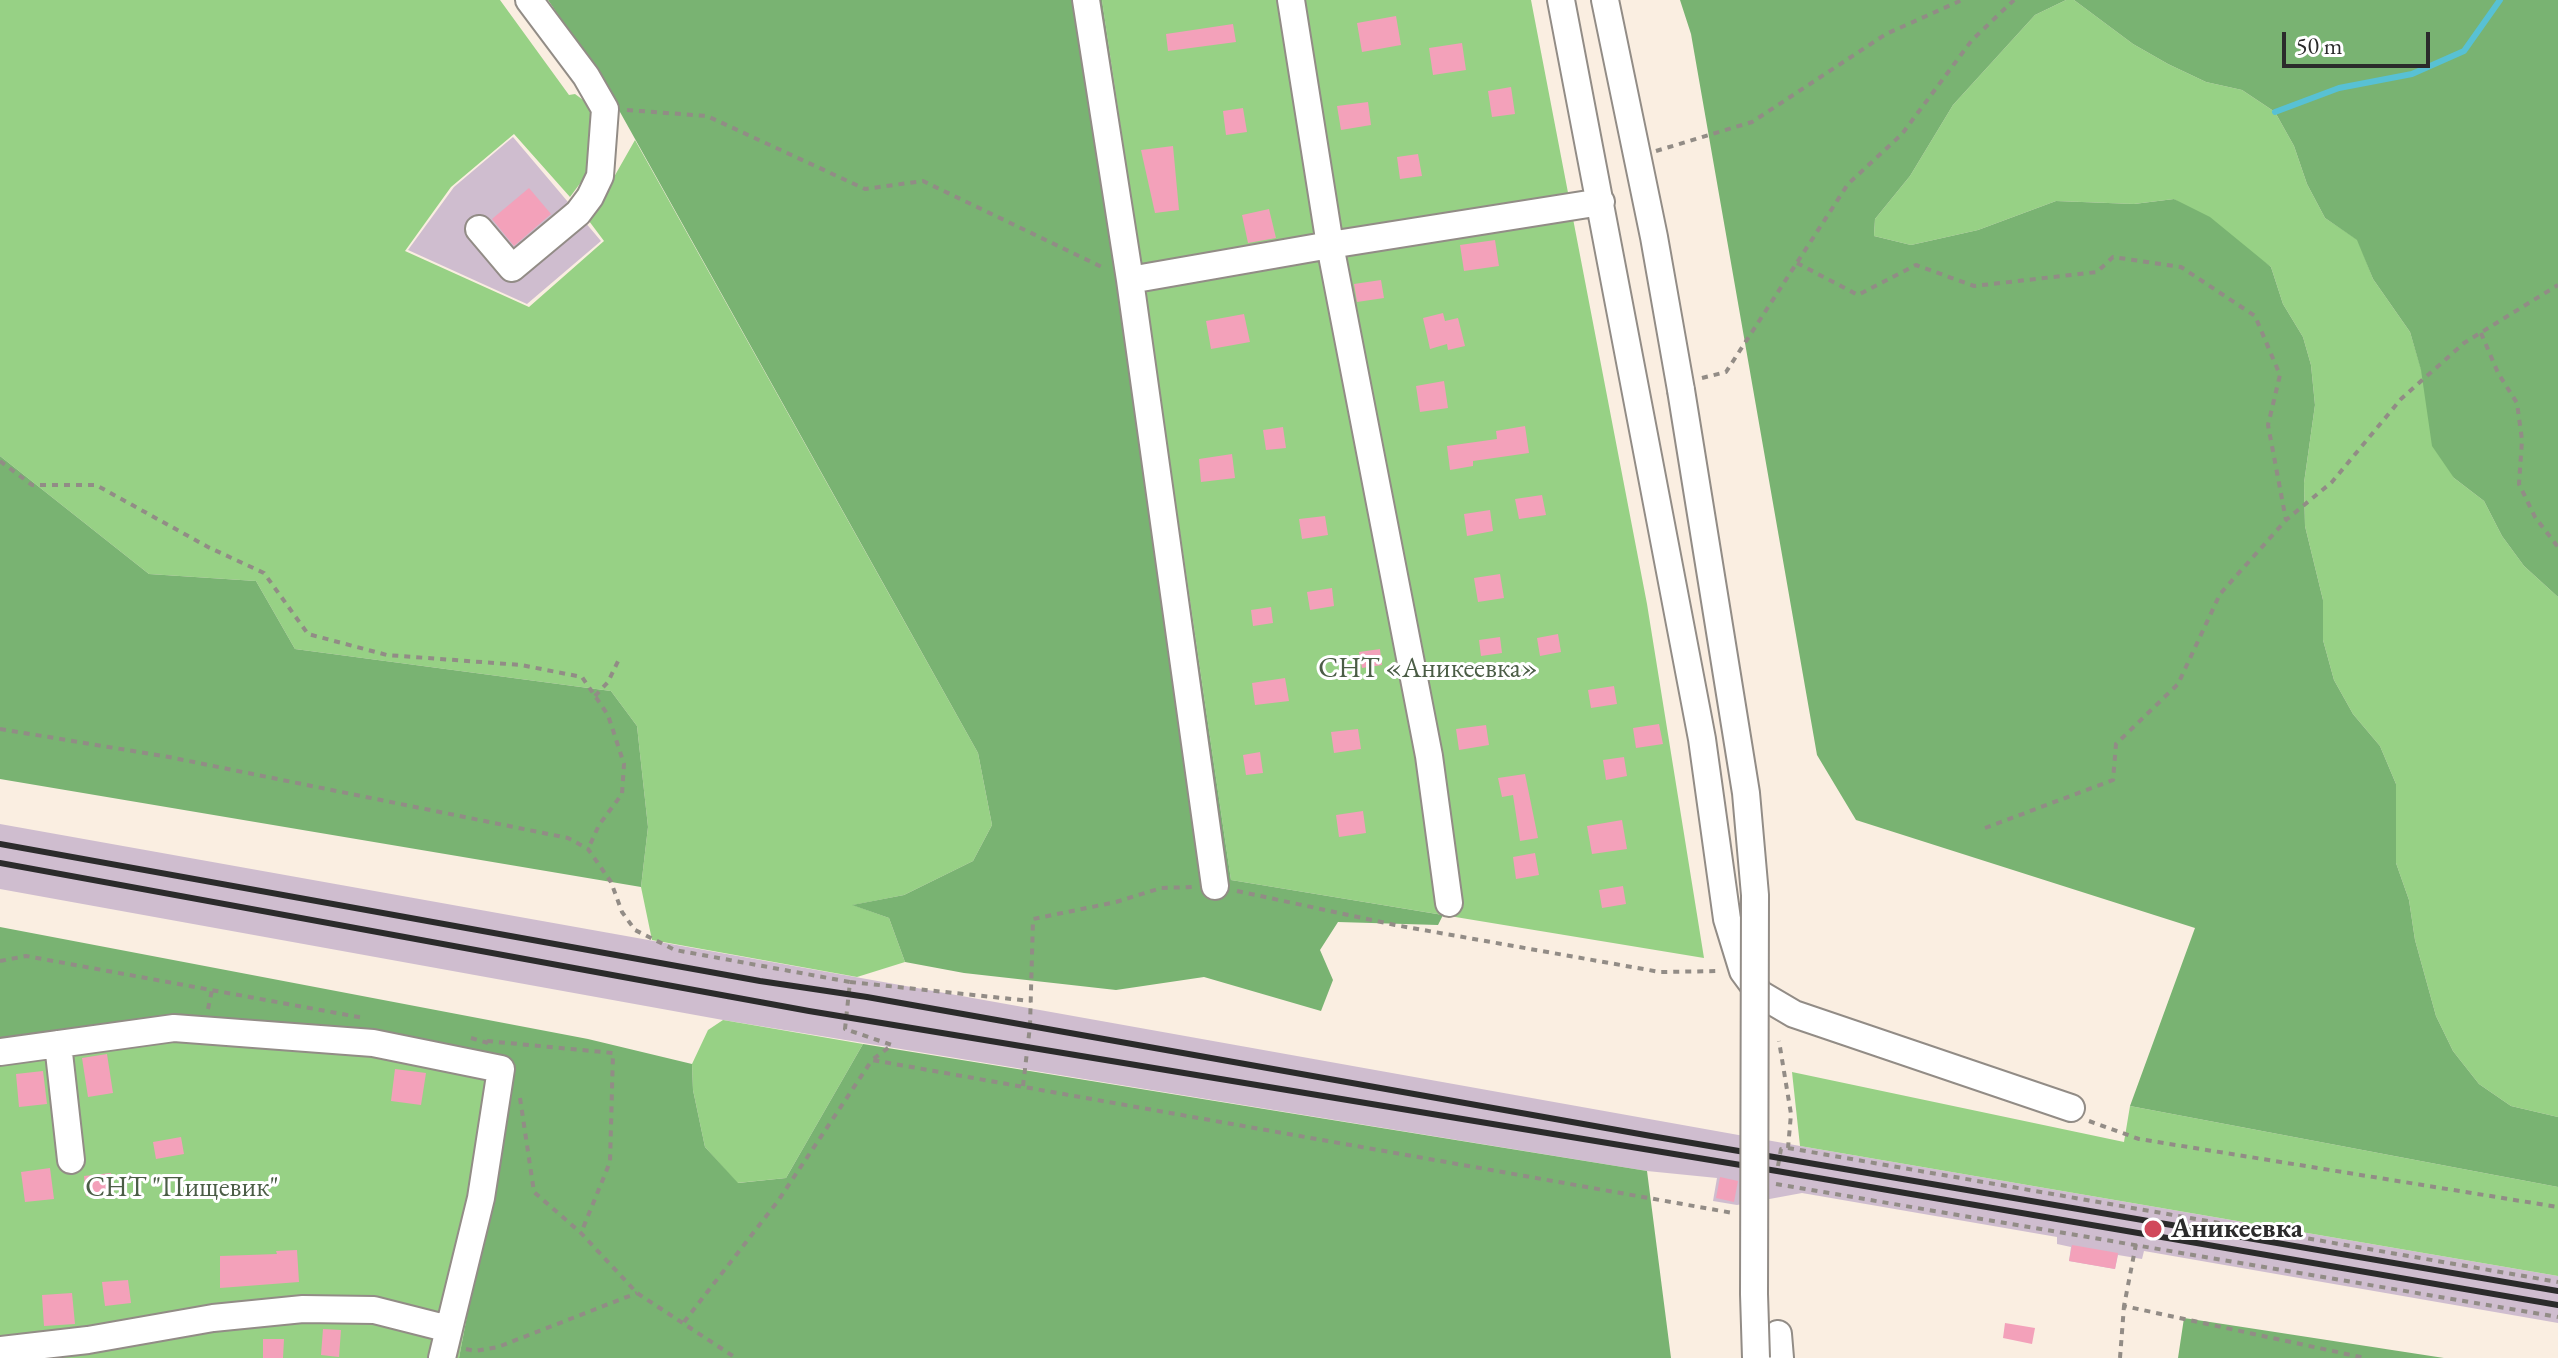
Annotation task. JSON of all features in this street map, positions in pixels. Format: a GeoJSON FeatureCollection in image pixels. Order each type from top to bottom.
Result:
{"type":"FeatureCollection","features":[{"type":"Feature","properties":{"kind":"street"},"geometry":{"type":"LineString","coordinates":[[479,229],[512,268],[578,213],[600,176],[605,109],[586,76],[529,0]]}},
{"type":"Feature","properties":{"kind":"street"},"geometry":{"type":"LineString","coordinates":[[1086,0],[1130,280],[1215,886]]}},
{"type":"Feature","properties":{"kind":"street"},"geometry":{"type":"LineString","coordinates":[[1291,0],[1330,245],[1429,756],[1449,903]]}},
{"type":"Feature","properties":{"kind":"street"},"geometry":{"type":"LineString","coordinates":[[1561,0],[1702,739],[1727,919],[1743,971],[1760,994],[1807,1019],[2071,1108]]}},
{"type":"Feature","properties":{"kind":"street"},"geometry":{"type":"LineString","coordinates":[[1605,0],[1681,387],[1746,793],[1755,895],[1756,1358]]}},
{"type":"Feature","properties":{"kind":"street"},"geometry":{"type":"LineString","coordinates":[[1130,280],[1601,202]]}},
{"type":"Feature","properties":{"kind":"street"},"geometry":{"type":"LineString","coordinates":[[0,1052],[174,1028],[373,1043],[501,1069],[481,1198],[442,1358]]}},
{"type":"Feature","properties":{"kind":"street"},"geometry":{"type":"LineString","coordinates":[[58,1044],[71,1160]]}},
{"type":"Feature","properties":{"kind":"street"},"geometry":{"type":"LineString","coordinates":[[0,1350],[88,1340],[213,1318],[303,1309],[374,1310],[449,1329]]}},
{"type":"Feature","properties":{"kind":"path"},"geometry":{"type":"LineString","coordinates":[[1638,157],[1752,122],[1886,34],[1962,0]]}},
{"type":"Feature","properties":{"kind":"path"},"geometry":{"type":"LineString","coordinates":[[1681,387],[1726,372],[1848,184],[1902,134],[1972,40],[2014,0]]}},
{"type":"Feature","properties":{"kind":"path"},"geometry":{"type":"LineString","coordinates":[[605,109],[707,116],[865,189],[923,181],[1130,280]]}},
{"type":"Feature","properties":{"kind":"path"},"geometry":{"type":"LineString","coordinates":[[1797,263],[1858,295],[1916,265],[1974,286],[2097,272],[2113,257],[2181,267],[2255,316],[2280,375],[2268,425],[2286,520]]}},
{"type":"Feature","properties":{"kind":"path"},"geometry":{"type":"LineString","coordinates":[[1985,828],[2113,780],[2116,744],[2178,684],[2220,594],[2286,520],[2332,482],[2401,399],[2464,343],[2558,285]]}},
{"type":"Feature","properties":{"kind":"path"},"geometry":{"type":"LineString","coordinates":[[2481,333],[2498,373],[2517,403],[2522,440],[2519,484],[2535,517],[2558,547]]}},
{"type":"Feature","properties":{"kind":"path"},"geometry":{"type":"LineString","coordinates":[[0,461],[32,485],[96,485],[208,547],[264,573],[308,634],[387,655],[521,665],[582,677],[608,715],[624,764],[622,794],[599,825],[588,849]]}},
{"type":"Feature","properties":{"kind":"path"},"geometry":{"type":"LineString","coordinates":[[595,696],[608,682],[620,657]]}},
{"type":"Feature","properties":{"kind":"path"},"geometry":{"type":"LineString","coordinates":[[0,729],[169,757],[568,838],[588,849],[611,882],[622,912],[635,930],[675,950],[850,982],[1031,1001]]}},
{"type":"Feature","properties":{"kind":"path"},"geometry":{"type":"LineString","coordinates":[[1023,1086],[1031,1001],[1033,919],[1116,902],[1161,888],[1215,886],[1395,925],[1660,972],[1743,971]]}},
{"type":"Feature","properties":{"kind":"path"},"geometry":{"type":"LineString","coordinates":[[684,1322],[778,1201],[872,1060],[892,1045],[845,1029],[850,982]]}},
{"type":"Feature","properties":{"kind":"path"},"geometry":{"type":"LineString","coordinates":[[1772,1003],[1791,1114],[1788,1148]]}},
{"type":"Feature","properties":{"kind":"path"},"geometry":{"type":"LineString","coordinates":[[487,1041],[613,1053],[610,1162],[581,1233]]}},
{"type":"Feature","properties":{"kind":"path"},"geometry":{"type":"LineString","coordinates":[[872,1060],[1732,1214]]}},
{"type":"Feature","properties":{"kind":"path"},"geometry":{"type":"LineString","coordinates":[[2071,1108],[2093,1123],[2139,1139],[2558,1207]]}},
{"type":"Feature","properties":{"kind":"path"},"geometry":{"type":"LineString","coordinates":[[1775,1184],[1781,1149],[1788,1148],[2558,1282]]}},
{"type":"Feature","properties":{"kind":"path"},"geometry":{"type":"LineString","coordinates":[[1794,1185],[2558,1317]]}},
{"type":"Feature","properties":{"kind":"path"},"geometry":{"type":"LineString","coordinates":[[2120,1358],[2124,1306],[2136,1244]]}},
{"type":"Feature","properties":{"kind":"path"},"geometry":{"type":"LineString","coordinates":[[449,1329],[458,1347],[475,1351],[498,1347],[637,1293],[736,1358]]}},
{"type":"Feature","properties":{"kind":"path"},"geometry":{"type":"LineString","coordinates":[[2124,1306],[2365,1358]]}},
{"type":"Feature","properties":{"kind":"shaded area"},"geometry":{"type":"Polygon","coordinates":[[[513,137],[601,241],[527,304],[408,250],[454,187],[513,137]]]}},
{"type":"Feature","properties":{"kind":"shaded area"},"geometry":{"type":"Polygon","coordinates":[[[0,824],[1800,1146],[2558,1276],[2558,1323],[2144,1251],[2142,1259],[2118,1255],[2115,1269],[2069,1261],[2071,1247],[2057,1244],[2057,1237],[1802,1193],[1737,1205],[1713,1201],[1717,1178],[1647,1171],[723,1020],[0,889],[0,824]]]}},
{"type":"Feature","properties":{"kind":"green space"},"geometry":{"type":"Polygon","coordinates":[[[0,0],[500,0],[569,95],[575,94],[590,105],[587,174],[570,197],[514,134],[451,187],[405,251],[529,307],[604,241],[589,221],[635,140],[978,753],[992,825],[973,861],[904,895],[853,905],[889,918],[905,962],[857,977],[652,940],[641,887],[648,827],[637,726],[611,691],[295,649],[256,581],[149,574],[0,456],[0,0]]]}},
{"type":"Feature","properties":{"kind":"green space"},"geometry":{"type":"Polygon","coordinates":[[[548,0],[1102,0],[1231,880],[1443,915],[1438,925],[1338,922],[1320,950],[1333,980],[1321,1011],[1204,977],[1116,990],[964,973],[905,962],[889,918],[852,905],[904,895],[973,861],[992,825],[978,753],[601,78],[548,0]]]}},
{"type":"Feature","properties":{"kind":"green space","name":"СНТ «Аникеевка»"},"geometry":{"type":"Polygon","coordinates":[[[1102,0],[1531,0],[1647,604],[1704,958],[1231,880],[1102,0]]]}},
{"type":"Feature","properties":{"kind":"green space"},"geometry":{"type":"Polygon","coordinates":[[[1680,0],[2066,0],[2035,15],[1953,105],[1910,176],[1875,219],[1874,236],[1911,245],[1978,230],[2056,201],[2134,204],[2174,199],[2210,217],[2271,267],[2283,304],[2303,337],[2311,365],[2315,405],[2304,483],[2305,526],[2323,600],[2323,640],[2334,680],[2353,714],[2380,746],[2396,784],[2396,863],[2409,900],[2415,940],[2436,1016],[2453,1051],[2479,1084],[2511,1106],[2558,1117],[2558,1187],[2130,1106],[2195,928],[1856,820],[1817,755],[1691,34],[1680,0]]]}},
{"type":"Feature","properties":{"kind":"green space"},"geometry":{"type":"Polygon","coordinates":[[[2066,0],[2074,0],[2133,44],[2168,64],[2206,82],[2242,90],[2275,112],[2294,146],[2307,184],[2325,218],[2358,240],[2373,279],[2410,332],[2454,478],[2484,501],[2502,536],[2524,566],[2558,597],[2558,1117],[2511,1106],[2479,1084],[2453,1051],[2436,1016],[2415,940],[2409,900],[2396,863],[2396,784],[2380,746],[2353,714],[2334,680],[2323,640],[2323,600],[2305,526],[2304,483],[2315,405],[2311,365],[2303,337],[2283,304],[2271,267],[2174,199],[2134,204],[2056,201],[1978,230],[1911,245],[1874,236],[1875,219],[1910,176],[1953,105],[2035,15],[2066,0]]]}},
{"type":"Feature","properties":{"kind":"green space"},"geometry":{"type":"Polygon","coordinates":[[[2074,0],[2558,0],[2558,597],[2524,566],[2502,536],[2484,501],[2454,478],[2432,446],[2421,370],[2410,332],[2373,279],[2357,240],[2325,218],[2307,184],[2294,146],[2275,112],[2242,90],[2206,82],[2168,64],[2133,44],[2074,0]]]}},
{"type":"Feature","properties":{"kind":"green space"},"geometry":{"type":"Polygon","coordinates":[[[0,456],[149,574],[256,581],[295,649],[611,691],[637,726],[648,827],[641,887],[0,779],[0,456]]]}},
{"type":"Feature","properties":{"kind":"green space"},"geometry":{"type":"Polygon","coordinates":[[[0,927],[588,1039],[692,1064],[693,1090],[705,1147],[738,1183],[786,1178],[863,1044],[1647,1171],[1671,1358],[459,1358],[515,1064],[366,1034],[0,1043],[0,927]]]}},
{"type":"Feature","properties":{"kind":"green space"},"geometry":{"type":"Polygon","coordinates":[[[723,1020],[863,1044],[786,1178],[737,1183],[705,1147],[693,1090],[692,1064],[708,1030],[723,1020]]]}},
{"type":"Feature","properties":{"kind":"green space","name":"СНТ \"Пищевик\""},"geometry":{"type":"Polygon","coordinates":[[[366,1034],[515,1064],[459,1358],[0,1358],[0,1044],[366,1034]]]}},
{"type":"Feature","properties":{"kind":"green space"},"geometry":{"type":"Polygon","coordinates":[[[1792,1072],[2124,1142],[2130,1106],[2558,1187],[2558,1276],[1800,1146],[1792,1072]]]}},
{"type":"Feature","properties":{"kind":"green space"},"geometry":{"type":"Polygon","coordinates":[[[2184,1318],[2444,1358],[2178,1358],[2184,1318]]]}},
{"type":"Feature","properties":{"kind":"building"},"geometry":{"type":"Polygon","coordinates":[[[1396,16],[1401,45],[1362,52],[1357,23],[1396,16]]]}},
{"type":"Feature","properties":{"kind":"building"},"geometry":{"type":"Polygon","coordinates":[[[1233,24],[1236,42],[1168,51],[1166,34],[1233,24]]]}},
{"type":"Feature","properties":{"kind":"building"},"geometry":{"type":"Polygon","coordinates":[[[1462,43],[1466,70],[1433,75],[1429,48],[1462,43]]]}},
{"type":"Feature","properties":{"kind":"building"},"geometry":{"type":"Polygon","coordinates":[[[1511,87],[1515,114],[1492,117],[1488,91],[1511,87]]]}},
{"type":"Feature","properties":{"kind":"building"},"geometry":{"type":"Polygon","coordinates":[[[1368,102],[1371,125],[1341,130],[1337,106],[1368,102]]]}},
{"type":"Feature","properties":{"kind":"building"},"geometry":{"type":"Polygon","coordinates":[[[1243,108],[1247,132],[1226,135],[1223,111],[1243,108]]]}},
{"type":"Feature","properties":{"kind":"building"},"geometry":{"type":"Polygon","coordinates":[[[1173,146],[1179,210],[1155,213],[1141,150],[1173,146]]]}},
{"type":"Feature","properties":{"kind":"building"},"geometry":{"type":"Polygon","coordinates":[[[1418,154],[1422,176],[1400,179],[1397,157],[1418,154]]]}},
{"type":"Feature","properties":{"kind":"building"},"geometry":{"type":"Polygon","coordinates":[[[529,188],[551,214],[514,246],[492,219],[529,188]]]}},
{"type":"Feature","properties":{"kind":"building"},"geometry":{"type":"Polygon","coordinates":[[[1269,209],[1276,238],[1248,243],[1242,215],[1269,209]]]}},
{"type":"Feature","properties":{"kind":"building"},"geometry":{"type":"Polygon","coordinates":[[[1495,240],[1499,266],[1464,271],[1460,245],[1495,240]]]}},
{"type":"Feature","properties":{"kind":"building"},"geometry":{"type":"Polygon","coordinates":[[[1381,280],[1384,298],[1357,302],[1354,284],[1381,280]]]}},
{"type":"Feature","properties":{"kind":"building"},"geometry":{"type":"Polygon","coordinates":[[[1443,313],[1445,321],[1458,318],[1465,346],[1448,350],[1447,344],[1430,349],[1423,318],[1443,313]]]}},
{"type":"Feature","properties":{"kind":"building"},"geometry":{"type":"Polygon","coordinates":[[[1244,314],[1250,342],[1211,349],[1206,321],[1244,314]]]}},
{"type":"Feature","properties":{"kind":"building"},"geometry":{"type":"Polygon","coordinates":[[[1444,381],[1448,408],[1420,412],[1416,386],[1444,381]]]}},
{"type":"Feature","properties":{"kind":"building"},"geometry":{"type":"Polygon","coordinates":[[[1525,426],[1529,453],[1473,461],[1473,466],[1450,470],[1447,446],[1497,439],[1496,431],[1525,426]]]}},
{"type":"Feature","properties":{"kind":"building"},"geometry":{"type":"Polygon","coordinates":[[[1283,427],[1286,448],[1266,450],[1263,430],[1283,427]]]}},
{"type":"Feature","properties":{"kind":"building"},"geometry":{"type":"Polygon","coordinates":[[[1232,454],[1235,478],[1201,482],[1199,459],[1232,454]]]}},
{"type":"Feature","properties":{"kind":"building"},"geometry":{"type":"Polygon","coordinates":[[[1542,495],[1546,515],[1519,519],[1515,499],[1542,495]]]}},
{"type":"Feature","properties":{"kind":"building"},"geometry":{"type":"Polygon","coordinates":[[[1490,510],[1493,531],[1467,536],[1464,514],[1490,510]]]}},
{"type":"Feature","properties":{"kind":"building"},"geometry":{"type":"Polygon","coordinates":[[[1325,516],[1328,535],[1302,539],[1299,519],[1325,516]]]}},
{"type":"Feature","properties":{"kind":"building"},"geometry":{"type":"Polygon","coordinates":[[[1500,574],[1504,598],[1478,602],[1474,578],[1500,574]]]}},
{"type":"Feature","properties":{"kind":"building"},"geometry":{"type":"Polygon","coordinates":[[[1332,588],[1334,606],[1310,610],[1307,592],[1332,588]]]}},
{"type":"Feature","properties":{"kind":"building"},"geometry":{"type":"Polygon","coordinates":[[[1271,607],[1273,623],[1253,626],[1251,610],[1271,607]]]}},
{"type":"Feature","properties":{"kind":"building"},"geometry":{"type":"Polygon","coordinates":[[[1558,634],[1561,652],[1540,656],[1537,638],[1558,634]]]}},
{"type":"Feature","properties":{"kind":"building"},"geometry":{"type":"Polygon","coordinates":[[[1500,637],[1502,653],[1481,656],[1479,640],[1500,637]]]}},
{"type":"Feature","properties":{"kind":"building"},"geometry":{"type":"Polygon","coordinates":[[[1380,649],[1382,665],[1362,668],[1359,652],[1380,649]]]}},
{"type":"Feature","properties":{"kind":"building"},"geometry":{"type":"Polygon","coordinates":[[[1285,678],[1289,701],[1255,705],[1252,683],[1285,678]]]}},
{"type":"Feature","properties":{"kind":"building"},"geometry":{"type":"Polygon","coordinates":[[[1614,686],[1617,704],[1591,708],[1588,690],[1614,686]]]}},
{"type":"Feature","properties":{"kind":"building"},"geometry":{"type":"Polygon","coordinates":[[[1659,724],[1663,744],[1636,748],[1633,728],[1659,724]]]}},
{"type":"Feature","properties":{"kind":"building"},"geometry":{"type":"Polygon","coordinates":[[[1486,725],[1489,745],[1459,750],[1456,729],[1486,725]]]}},
{"type":"Feature","properties":{"kind":"building"},"geometry":{"type":"Polygon","coordinates":[[[1358,729],[1361,749],[1334,753],[1331,732],[1358,729]]]}},
{"type":"Feature","properties":{"kind":"building"},"geometry":{"type":"Polygon","coordinates":[[[1260,752],[1263,773],[1246,775],[1243,755],[1260,752]]]}},
{"type":"Feature","properties":{"kind":"building"},"geometry":{"type":"Polygon","coordinates":[[[1624,757],[1627,776],[1606,780],[1603,760],[1624,757]]]}},
{"type":"Feature","properties":{"kind":"building"},"geometry":{"type":"Polygon","coordinates":[[[1525,774],[1538,838],[1520,841],[1513,795],[1502,797],[1498,778],[1525,774]]]}},
{"type":"Feature","properties":{"kind":"building"},"geometry":{"type":"Polygon","coordinates":[[[1363,811],[1366,833],[1339,837],[1336,815],[1363,811]]]}},
{"type":"Feature","properties":{"kind":"building"},"geometry":{"type":"Polygon","coordinates":[[[1622,820],[1627,849],[1592,854],[1587,826],[1622,820]]]}},
{"type":"Feature","properties":{"kind":"building"},"geometry":{"type":"Polygon","coordinates":[[[1535,853],[1539,875],[1516,879],[1513,857],[1535,853]]]}},
{"type":"Feature","properties":{"kind":"building"},"geometry":{"type":"Polygon","coordinates":[[[1623,886],[1626,904],[1602,908],[1599,890],[1623,886]]]}},
{"type":"Feature","properties":{"kind":"building"},"geometry":{"type":"Polygon","coordinates":[[[107,1054],[113,1093],[88,1097],[82,1058],[107,1054]]]}},
{"type":"Feature","properties":{"kind":"building"},"geometry":{"type":"Polygon","coordinates":[[[395,1069],[426,1073],[421,1105],[391,1101],[395,1069]]]}},
{"type":"Feature","properties":{"kind":"building"},"geometry":{"type":"Polygon","coordinates":[[[43,1071],[47,1104],[19,1107],[16,1074],[43,1071]]]}},
{"type":"Feature","properties":{"kind":"building"},"geometry":{"type":"Polygon","coordinates":[[[181,1137],[184,1154],[156,1159],[153,1142],[181,1137]]]}},
{"type":"Feature","properties":{"kind":"building"},"geometry":{"type":"Polygon","coordinates":[[[50,1168],[54,1199],[25,1202],[21,1172],[50,1168]]]}},
{"type":"Feature","properties":{"kind":"building"},"geometry":{"type":"Polygon","coordinates":[[[111,1173],[113,1192],[86,1196],[84,1176],[111,1173]]]}},
{"type":"Feature","properties":{"kind":"building"},"geometry":{"type":"Polygon","coordinates":[[[1720,1177],[1738,1181],[1734,1202],[1716,1198],[1720,1177]]]}},
{"type":"Feature","properties":{"kind":"building"},"geometry":{"type":"Polygon","coordinates":[[[2072,1245],[2118,1253],[2115,1269],[2069,1261],[2072,1245]]]}},
{"type":"Feature","properties":{"kind":"building"},"geometry":{"type":"Polygon","coordinates":[[[297,1250],[299,1282],[220,1288],[220,1256],[277,1254],[276,1251],[297,1250]]]}},
{"type":"Feature","properties":{"kind":"building"},"geometry":{"type":"Polygon","coordinates":[[[128,1280],[131,1303],[105,1306],[102,1282],[128,1280]]]}},
{"type":"Feature","properties":{"kind":"building"},"geometry":{"type":"Polygon","coordinates":[[[72,1293],[75,1324],[44,1326],[42,1295],[72,1293]]]}},
{"type":"Feature","properties":{"kind":"building"},"geometry":{"type":"Polygon","coordinates":[[[2005,1323],[2035,1328],[2032,1344],[2003,1338],[2005,1323]]]}},
{"type":"Feature","properties":{"kind":"building"},"geometry":{"type":"Polygon","coordinates":[[[323,1329],[341,1330],[339,1357],[321,1355],[323,1329]]]}},
{"type":"Feature","properties":{"kind":"building"},"geometry":{"type":"Polygon","coordinates":[[[263,1339],[284,1339],[283,1358],[263,1358],[263,1339]]]}},
{"type":"Feature","properties":{"kind":"waterway"},"geometry":{"type":"LineString","coordinates":[[2275,112],[2339,88],[2412,74],[2464,51],[2500,0]]}},
{"type":"Feature","properties":{"kind":"railway"},"geometry":{"type":"LineString","coordinates":[[0,844],[760,981],[867,997],[1651,1136],[2558,1291]]}},
{"type":"Feature","properties":{"kind":"railway"},"geometry":{"type":"LineString","coordinates":[[0,863],[809,1011],[1777,1171],[2558,1305]]}},
{"type":"Feature","properties":{"kind":"place","name":"Аникеевка"},"geometry":{"type":"Point","coordinates":[2153,1229]}}]}
